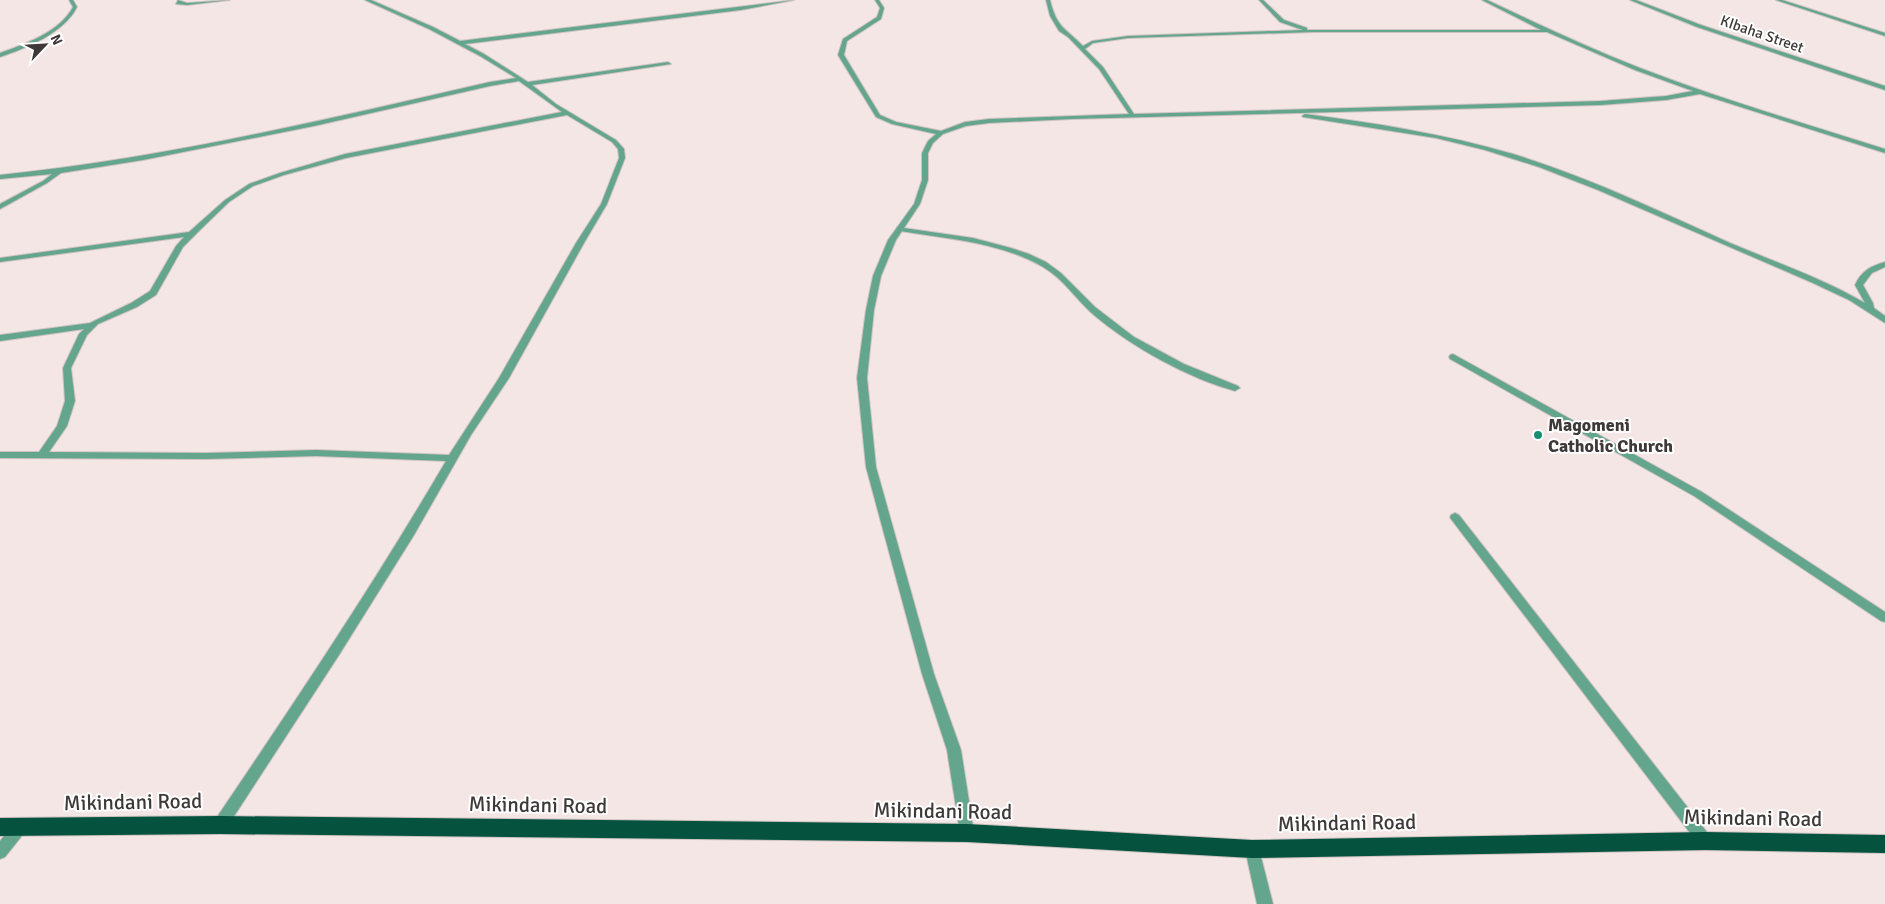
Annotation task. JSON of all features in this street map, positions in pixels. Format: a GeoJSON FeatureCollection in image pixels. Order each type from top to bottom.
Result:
{"type":"FeatureCollection","features":[{"type":"Feature","properties":{"kind":"highway","name":"Mikindani Road"},"geometry":{"type":"LineString","coordinates":[[0,827],[220,825],[967,833],[1252,848],[1706,840],[1885,844]]}},
{"type":"Feature","properties":{"kind":"street"},"geometry":{"type":"LineString","coordinates":[[0,55],[29,43],[69,18],[75,7],[71,0]]}},
{"type":"Feature","properties":{"kind":"street"},"geometry":{"type":"LineString","coordinates":[[180,0],[178,2],[187,4],[228,0]]}},
{"type":"Feature","properties":{"kind":"street"},"geometry":{"type":"LineString","coordinates":[[220,825],[335,652],[504,378],[604,204],[622,158],[621,149],[614,141],[568,113],[482,55],[431,28],[367,0]]}},
{"type":"Feature","properties":{"kind":"street"},"geometry":{"type":"LineString","coordinates":[[459,43],[741,9],[792,0]]}},
{"type":"Feature","properties":{"kind":"street"},"geometry":{"type":"LineString","coordinates":[[877,0],[882,8],[879,18],[845,40],[841,55],[843,60],[852,70],[878,116],[894,124],[941,133]]}},
{"type":"Feature","properties":{"kind":"street"},"geometry":{"type":"LineString","coordinates":[[1048,0],[1052,16],[1061,30],[1070,36],[1101,68],[1133,116]]}},
{"type":"Feature","properties":{"kind":"street"},"geometry":{"type":"LineString","coordinates":[[1261,0],[1282,22],[1314,31]]}},
{"type":"Feature","properties":{"kind":"street"},"geometry":{"type":"LineString","coordinates":[[1484,0],[1548,31],[1637,69],[1700,92],[1885,151]]}},
{"type":"Feature","properties":{"kind":"street","name":"KIbaha Street"},"geometry":{"type":"LineString","coordinates":[[1632,0],[1699,26],[1885,88]]}},
{"type":"Feature","properties":{"kind":"street"},"geometry":{"type":"LineString","coordinates":[[1778,0],[1885,34]]}},
{"type":"Feature","properties":{"kind":"street"},"geometry":{"type":"LineString","coordinates":[[1088,38],[1102,40],[1314,31],[1548,31]]}},
{"type":"Feature","properties":{"kind":"street"},"geometry":{"type":"LineString","coordinates":[[1070,36],[1081,37]]}},
{"type":"Feature","properties":{"kind":"street"},"geometry":{"type":"LineString","coordinates":[[1082,49],[1089,43],[1102,40]]}},
{"type":"Feature","properties":{"kind":"street"},"geometry":{"type":"LineString","coordinates":[[0,177],[59,171],[143,158],[523,82],[668,64]]}},
{"type":"Feature","properties":{"kind":"street"},"geometry":{"type":"LineString","coordinates":[[967,833],[954,750],[928,674],[870,467],[862,378],[870,310],[877,276],[892,240],[917,204],[925,180],[925,153],[930,142],[951,128],[989,121],[1072,116],[1278,113],[1601,103],[1666,98],[1700,92]]}},
{"type":"Feature","properties":{"kind":"street"},"geometry":{"type":"LineString","coordinates":[[0,338],[91,325],[134,306],[153,293],[180,246],[235,196],[251,185],[282,174],[353,155],[568,113]]}},
{"type":"Feature","properties":{"kind":"street"},"geometry":{"type":"LineString","coordinates":[[1278,113],[1412,132],[1514,157],[1598,187],[1820,284],[1870,309],[1885,320]]}},
{"type":"Feature","properties":{"kind":"street"},"geometry":{"type":"LineString","coordinates":[[0,207],[45,182],[59,171]]}},
{"type":"Feature","properties":{"kind":"street"},"geometry":{"type":"LineString","coordinates":[[900,229],[983,243],[1016,252],[1043,264],[1057,272],[1097,314],[1158,356],[1235,388]]}},
{"type":"Feature","properties":{"kind":"street"},"geometry":{"type":"LineString","coordinates":[[0,260],[192,234]]}},
{"type":"Feature","properties":{"kind":"street"},"geometry":{"type":"LineString","coordinates":[[1870,309],[1869,303],[1859,285],[1865,273],[1885,264]]}},
{"type":"Feature","properties":{"kind":"street"},"geometry":{"type":"LineString","coordinates":[[42,455],[62,426],[70,401],[67,368],[83,334],[91,325]]}},
{"type":"Feature","properties":{"kind":"street"},"geometry":{"type":"LineString","coordinates":[[1453,357],[1698,494],[1885,618]]}},
{"type":"Feature","properties":{"kind":"street"},"geometry":{"type":"LineString","coordinates":[[0,455],[206,456],[316,453],[453,458]]}},
{"type":"Feature","properties":{"kind":"street"},"geometry":{"type":"LineString","coordinates":[[1455,517],[1706,840]]}},
{"type":"Feature","properties":{"kind":"street"},"geometry":{"type":"LineString","coordinates":[[0,852],[20,827]]}},
{"type":"Feature","properties":{"kind":"street"},"geometry":{"type":"LineString","coordinates":[[1252,848],[1265,904]]}},
{"type":"Feature","properties":{"kind":"place","name":"Magomeni Catholic Church"},"geometry":{"type":"Point","coordinates":[1538,435]}}]}
